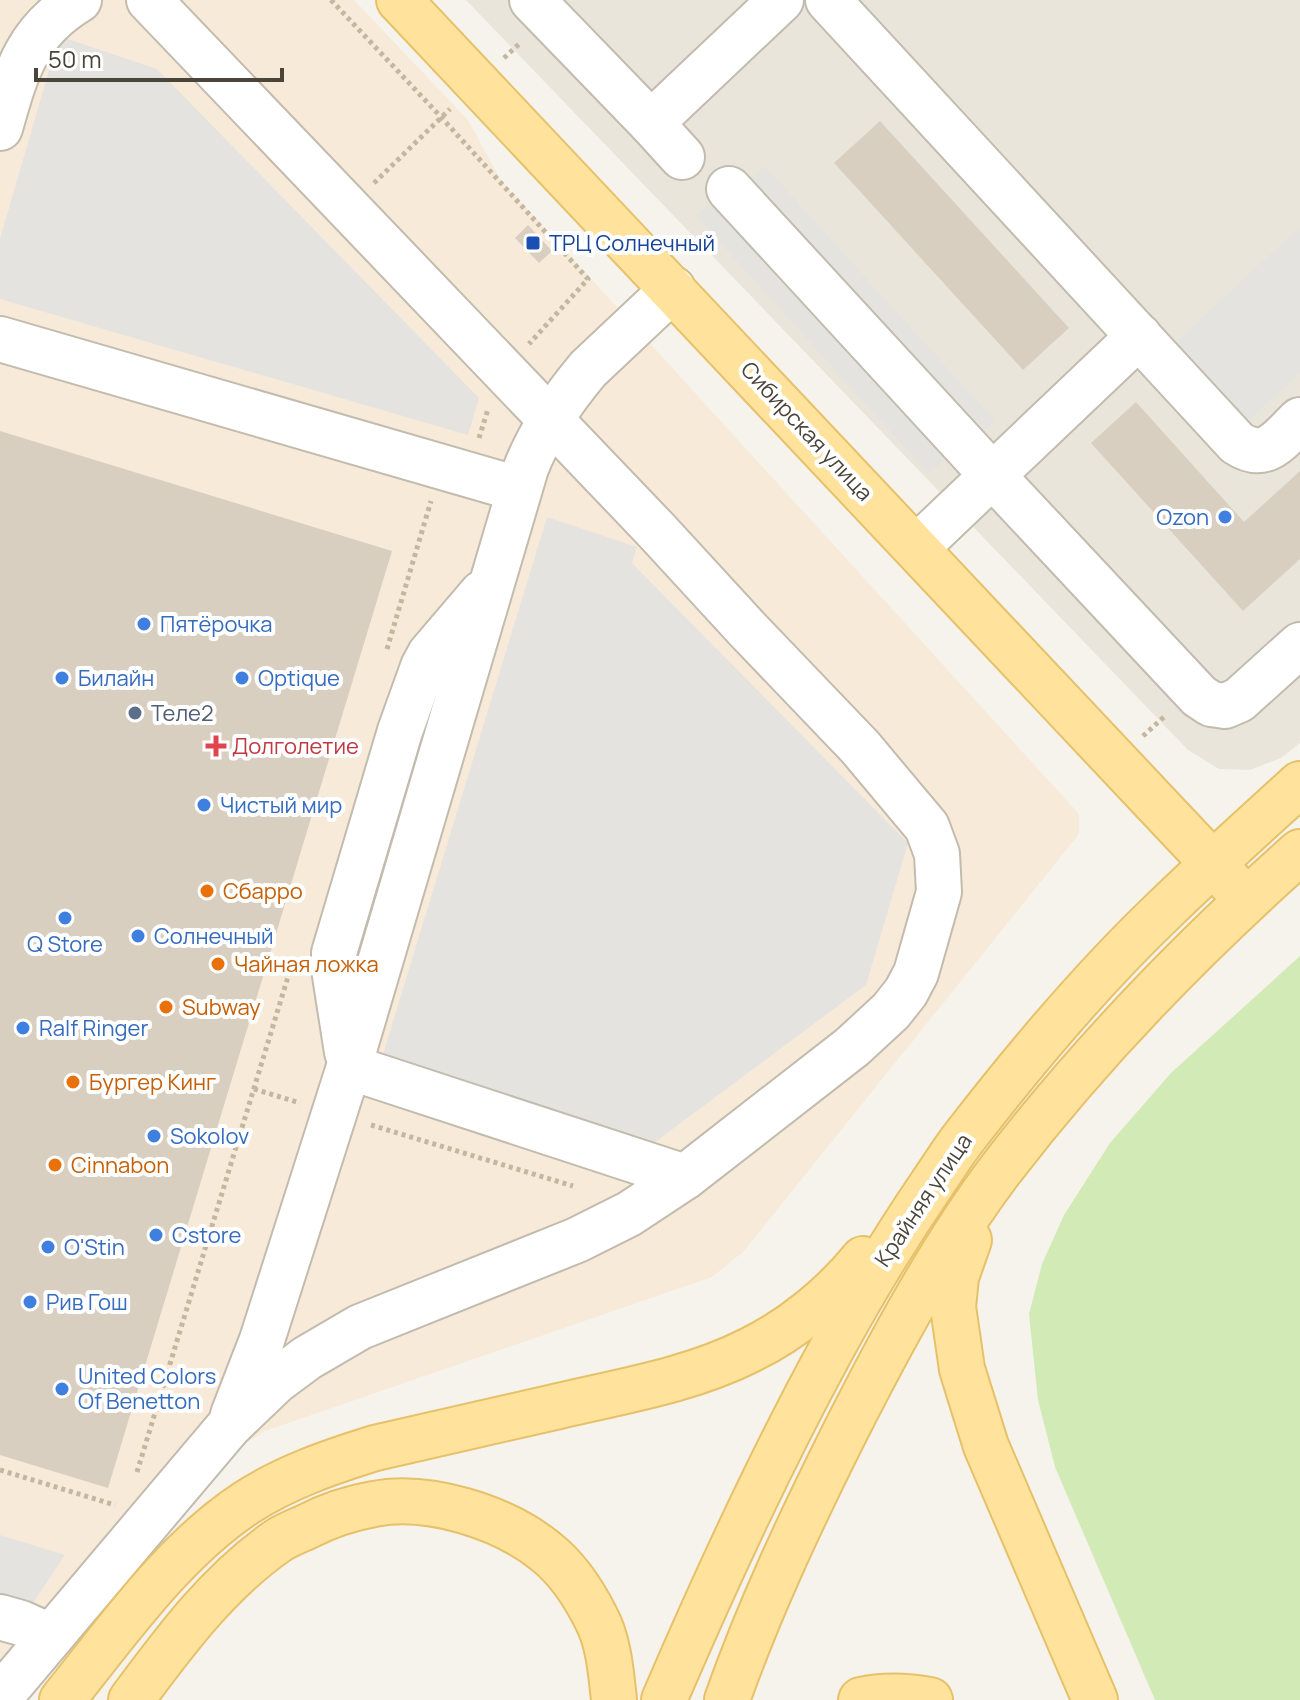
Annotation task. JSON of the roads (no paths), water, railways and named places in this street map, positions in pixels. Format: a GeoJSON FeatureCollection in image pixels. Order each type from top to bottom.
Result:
{"type":"FeatureCollection","features":[{"type":"Feature","properties":{"kind":"main road","name":"Сибирская улица"},"geometry":{"type":"LineString","coordinates":[[414,5],[478,83],[1247,900]]}},
{"type":"Feature","properties":{"kind":"main road","name":"Крайняя улица"},"geometry":{"type":"LineString","coordinates":[[664,1700],[731,1547],[822,1366],[894,1240],[964,1137],[1072,1006],[1161,912],[1300,784]]}},
{"type":"Feature","properties":{"kind":"main road"},"geometry":{"type":"LineString","coordinates":[[727,1700],[778,1575],[864,1394],[930,1278],[1000,1171],[1110,1039],[1185,960],[1300,852]]}},
{"type":"Feature","properties":{"kind":"main road"},"geometry":{"type":"LineString","coordinates":[[62,1700],[160,1580],[196,1543],[245,1504],[287,1480],[375,1448],[655,1384],[751,1350],[824,1300],[858,1265],[964,1137]]}},
{"type":"Feature","properties":{"kind":"main road"},"geometry":{"type":"LineString","coordinates":[[1000,1171],[968,1241],[956,1277],[953,1307],[956,1337],[962,1369],[986,1446],[1095,1700]]}},
{"type":"Feature","properties":{"kind":"main road"},"geometry":{"type":"LineString","coordinates":[[131,1700],[206,1605],[280,1539],[324,1518],[376,1503],[413,1502],[448,1506],[484,1517],[517,1532],[546,1551],[576,1583],[598,1620],[610,1660],[614,1700]]}},
{"type":"Feature","properties":{"kind":"main road"},"geometry":{"type":"LineString","coordinates":[[861,1700],[914,1697],[930,1700]]}},
{"type":"Feature","properties":{"kind":"lane"},"geometry":{"type":"LineString","coordinates":[[0,128],[23,57],[48,24],[79,0]]}},
{"type":"Feature","properties":{"kind":"lane"},"geometry":{"type":"LineString","coordinates":[[0,1697],[229,1426],[276,1381],[307,1358],[360,1327],[577,1240],[629,1214],[685,1177],[878,1024],[906,992],[916,973],[937,901],[937,854],[927,827],[860,747],[149,0]]}},
{"type":"Feature","properties":{"kind":"lane"},"geometry":{"type":"LineString","coordinates":[[532,0],[682,157]]}},
{"type":"Feature","properties":{"kind":"lane"},"geometry":{"type":"LineString","coordinates":[[651,123],[781,0]]}},
{"type":"Feature","properties":{"kind":"lane"},"geometry":{"type":"LineString","coordinates":[[828,0],[1237,443],[1248,450],[1262,451],[1300,420]]}},
{"type":"Feature","properties":{"kind":"lane"},"geometry":{"type":"LineString","coordinates":[[729,189],[1199,696],[1211,704],[1225,706],[1239,700],[1300,645]]}},
{"type":"Feature","properties":{"kind":"lane"},"geometry":{"type":"LineString","coordinates":[[229,1426],[262,1340],[349,1067],[518,489],[530,458],[551,419],[588,369],[673,289]]}},
{"type":"Feature","properties":{"kind":"lane"},"geometry":{"type":"LineString","coordinates":[[916,548],[1139,336]]}},
{"type":"Feature","properties":{"kind":"lane"},"geometry":{"type":"LineString","coordinates":[[0,339],[518,489]]}},
{"type":"Feature","properties":{"kind":"lane"},"geometry":{"type":"LineString","coordinates":[[349,1067],[685,1177]]}},
{"type":"Feature","properties":{"kind":"lane"},"geometry":{"type":"LineString","coordinates":[[0,1617],[50,1636]]}},
{"type":"Feature","properties":{"kind":"place","name":"ТРЦ Солнечный"},"geometry":{"type":"Point","coordinates":[533,243]}},
{"type":"Feature","properties":{"kind":"place","name":"Ozon"},"geometry":{"type":"Point","coordinates":[1225,517]}},
{"type":"Feature","properties":{"kind":"place","name":"Пятёрочка"},"geometry":{"type":"Point","coordinates":[144,624]}},
{"type":"Feature","properties":{"kind":"place","name":"Билайн"},"geometry":{"type":"Point","coordinates":[62,678]}},
{"type":"Feature","properties":{"kind":"place","name":"Optique"},"geometry":{"type":"Point","coordinates":[242,678]}},
{"type":"Feature","properties":{"kind":"place","name":"Теле2"},"geometry":{"type":"Point","coordinates":[135,713]}},
{"type":"Feature","properties":{"kind":"place","name":"Долголетие"},"geometry":{"type":"Point","coordinates":[216,746]}},
{"type":"Feature","properties":{"kind":"place","name":"Чистый мир"},"geometry":{"type":"Point","coordinates":[204,805]}},
{"type":"Feature","properties":{"kind":"place","name":"Сбарро"},"geometry":{"type":"Point","coordinates":[207,891]}},
{"type":"Feature","properties":{"kind":"place","name":"Q Store"},"geometry":{"type":"Point","coordinates":[65,918]}},
{"type":"Feature","properties":{"kind":"place","name":"Солнечный"},"geometry":{"type":"Point","coordinates":[138,936]}},
{"type":"Feature","properties":{"kind":"place","name":"Чайная ложка"},"geometry":{"type":"Point","coordinates":[218,964]}},
{"type":"Feature","properties":{"kind":"place","name":"Subway"},"geometry":{"type":"Point","coordinates":[166,1007]}},
{"type":"Feature","properties":{"kind":"place","name":"Ralf Ringer"},"geometry":{"type":"Point","coordinates":[23,1028]}},
{"type":"Feature","properties":{"kind":"place","name":"Бургер Кинг"},"geometry":{"type":"Point","coordinates":[73,1082]}},
{"type":"Feature","properties":{"kind":"place","name":"Sokolov"},"geometry":{"type":"Point","coordinates":[154,1136]}},
{"type":"Feature","properties":{"kind":"place","name":"Cinnabon"},"geometry":{"type":"Point","coordinates":[55,1165]}},
{"type":"Feature","properties":{"kind":"place","name":"Cstore"},"geometry":{"type":"Point","coordinates":[156,1235]}},
{"type":"Feature","properties":{"kind":"place","name":"O'Stin"},"geometry":{"type":"Point","coordinates":[48,1247]}},
{"type":"Feature","properties":{"kind":"place","name":"Рив Гош"},"geometry":{"type":"Point","coordinates":[30,1302]}},
{"type":"Feature","properties":{"kind":"place","name":"United Colors Of Benetton"},"geometry":{"type":"Point","coordinates":[62,1389]}}]}
